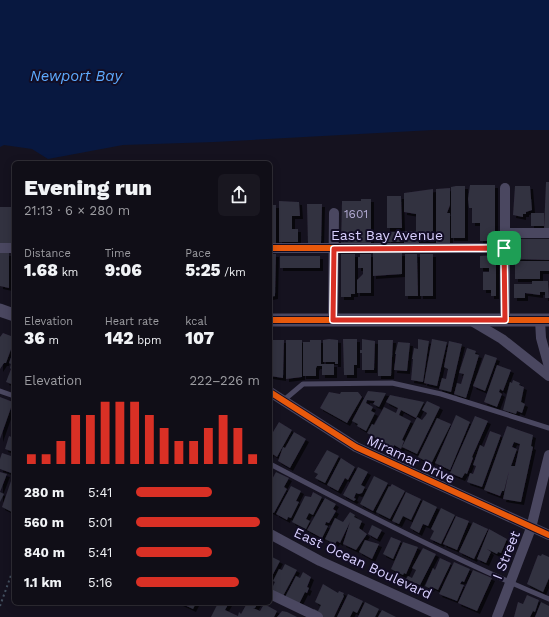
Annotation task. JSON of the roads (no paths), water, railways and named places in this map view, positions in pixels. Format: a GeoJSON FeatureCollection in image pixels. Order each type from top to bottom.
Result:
{"type":"FeatureCollection","features":[{"type":"Feature","properties":{"kind":"street"},"geometry":{"type":"LineString","coordinates":[[505,188],[505,320]]}},
{"type":"Feature","properties":{"kind":"street"},"geometry":{"type":"LineString","coordinates":[[333,320],[334,213]]}},
{"type":"Feature","properties":{"kind":"street"},"geometry":{"type":"LineString","coordinates":[[504,233],[549,232]]}},
{"type":"Feature","properties":{"kind":"street"},"geometry":{"type":"LineString","coordinates":[[0,248],[12,248]]}},
{"type":"Feature","properties":{"kind":"street","name":"East Bay Avenue"},"geometry":{"type":"LineString","coordinates":[[272,248],[504,248]]}},
{"type":"Feature","properties":{"kind":"street"},"geometry":{"type":"LineString","coordinates":[[0,310],[12,314]]}},
{"type":"Feature","properties":{"kind":"street"},"geometry":{"type":"LineString","coordinates":[[272,320],[545,320],[540,338],[549,367]]}},
{"type":"Feature","properties":{"kind":"street"},"geometry":{"type":"LineString","coordinates":[[470,320],[502,338],[549,376]]}},
{"type":"Feature","properties":{"kind":"street","name":"Miramar Drive"},"geometry":{"type":"LineString","coordinates":[[272,393],[356,447],[549,535]]}},
{"type":"Feature","properties":{"kind":"street","name":"I Street"},"geometry":{"type":"LineString","coordinates":[[497,617],[532,528],[546,477],[549,455]]}},
{"type":"Feature","properties":{"kind":"street","name":"East Ocean Boulevard"},"geometry":{"type":"LineString","coordinates":[[272,535],[320,561],[444,617]]}},
{"type":"Feature","properties":{"kind":"street"},"geometry":{"type":"LineString","coordinates":[[272,595],[318,617]]}},
{"type":"Feature","properties":{"kind":"lane"},"geometry":{"type":"LineString","coordinates":[[284,400],[303,384],[392,383],[441,394],[549,428]]}},
{"type":"Feature","properties":{"kind":"lane"},"geometry":{"type":"LineString","coordinates":[[0,391],[12,395]]}},
{"type":"Feature","properties":{"kind":"lane"},"geometry":{"type":"LineString","coordinates":[[272,465],[380,522],[510,583],[549,599]]}},
{"type":"Feature","properties":{"kind":"water","name":"Newport Bay"},"geometry":{"type":"Polygon","coordinates":[[[0,0],[549,0],[549,130],[433,130],[214,142],[123,145],[48,159],[32,149],[4,145],[0,147],[0,0]]]}}]}
